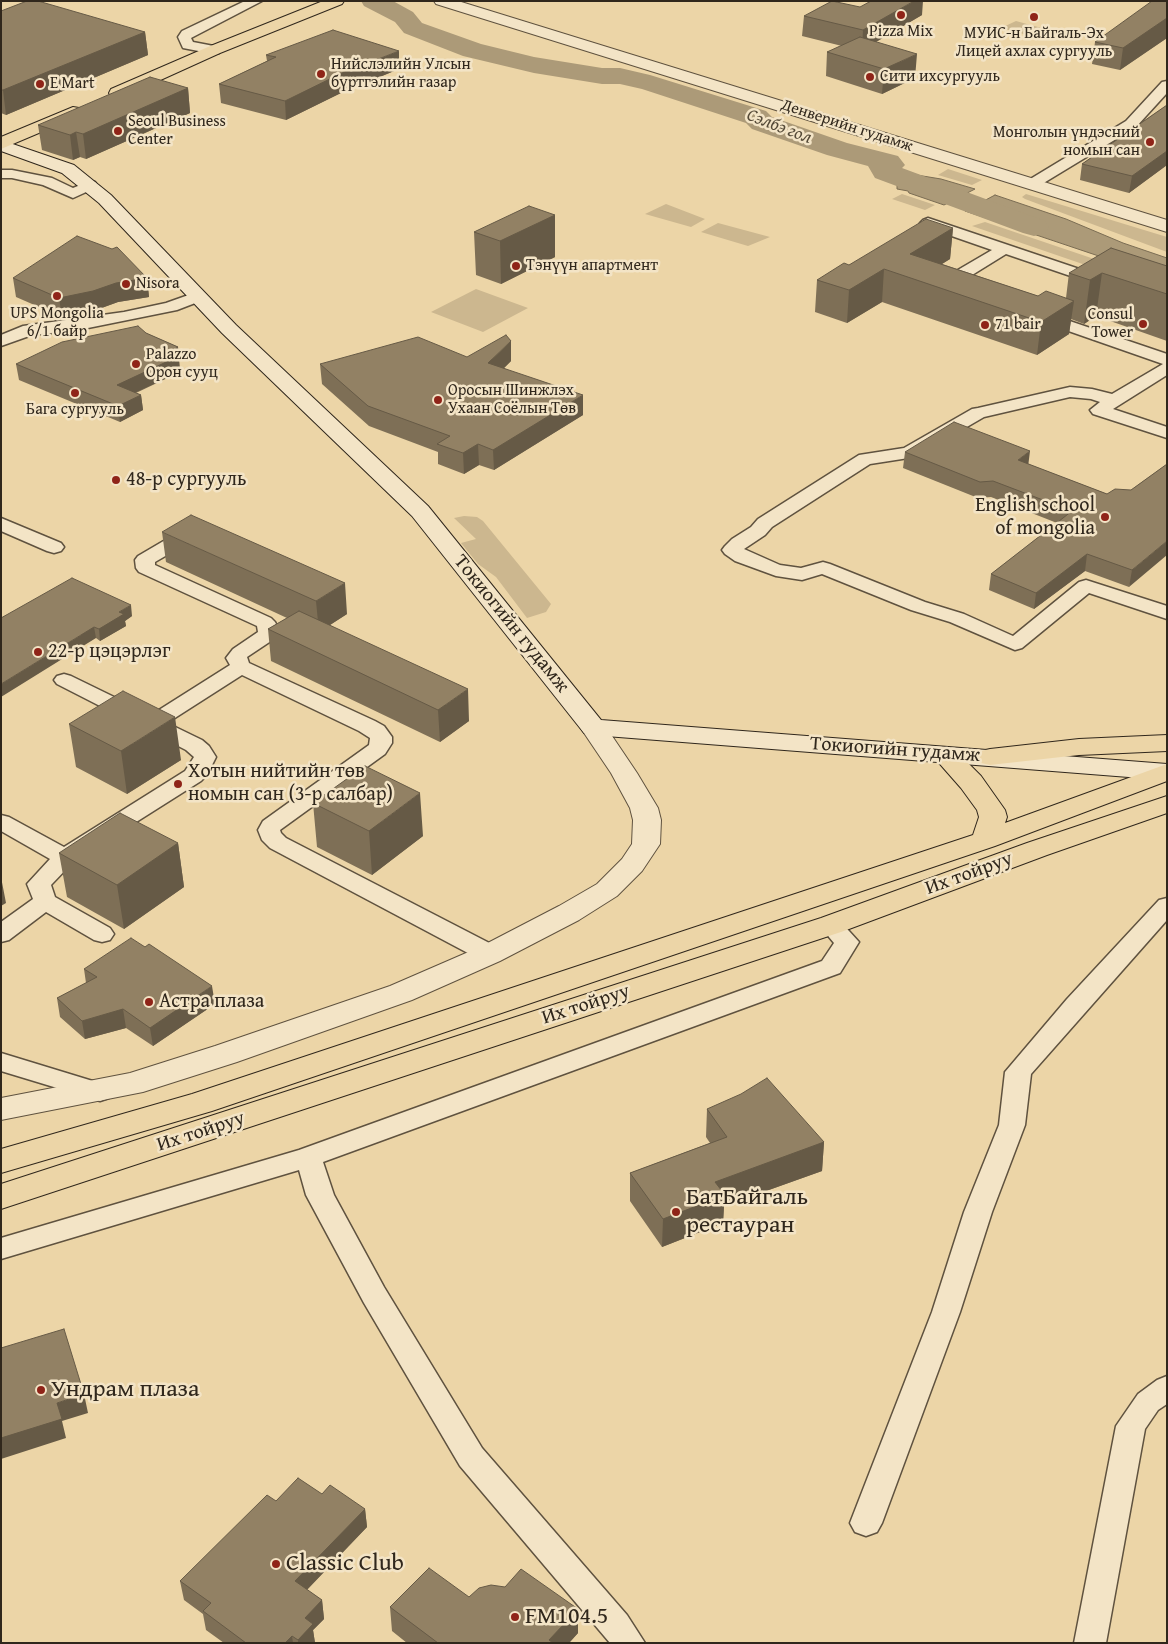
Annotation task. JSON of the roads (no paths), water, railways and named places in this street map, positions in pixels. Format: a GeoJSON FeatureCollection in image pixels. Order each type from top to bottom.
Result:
{"type":"FeatureCollection","features":[{"type":"Feature","properties":{"kind":"main road"},"geometry":{"type":"LineString","coordinates":[[282,22],[320,1]]}},
{"type":"Feature","properties":{"kind":"main road"},"geometry":{"type":"LineString","coordinates":[[1,144],[214,50],[337,1]]}},
{"type":"Feature","properties":{"kind":"main road","name":"Денверийн гудамж"},"geometry":{"type":"LineString","coordinates":[[441,1],[1167,226]]}},
{"type":"Feature","properties":{"kind":"main road","name":"Токиогийн гудамж"},"geometry":{"type":"LineString","coordinates":[[1,144],[68,169],[90,185],[197,297],[420,512],[593,727],[1167,772]]}},
{"type":"Feature","properties":{"kind":"main road"},"geometry":{"type":"LineString","coordinates":[[1,1109],[100,1092],[132,1084],[392,997],[490,954],[569,913],[607,890],[632,865],[646,844],[647,820],[644,808],[624,773],[593,727]]}},
{"type":"Feature","properties":{"kind":"main road"},"geometry":{"type":"LineString","coordinates":[[990,757],[1079,747],[1167,744]]}},
{"type":"Feature","properties":{"kind":"main road"},"geometry":{"type":"LineString","coordinates":[[945,755],[971,782],[991,810],[993,817],[985,840]]}},
{"type":"Feature","properties":{"kind":"main road","name":"Их тойруу"},"geometry":{"type":"LineString","coordinates":[[1,1161],[201,1103],[985,840],[1167,772]]}},
{"type":"Feature","properties":{"kind":"main road","name":"Их тойруу"},"geometry":{"type":"LineString","coordinates":[[1,1197],[830,925],[1036,849],[1167,804]]}},
{"type":"Feature","properties":{"kind":"main road"},"geometry":{"type":"LineString","coordinates":[[1036,849],[1167,823]]}},
{"type":"Feature","properties":{"kind":"street"},"geometry":{"type":"LineString","coordinates":[[214,50],[188,46],[184,37],[256,1]]}},
{"type":"Feature","properties":{"kind":"street"},"geometry":{"type":"LineString","coordinates":[[1032,184],[1130,124],[1167,85]]}},
{"type":"Feature","properties":{"kind":"street"},"geometry":{"type":"LineString","coordinates":[[1,174],[12,174],[47,181],[73,194],[90,185]]}},
{"type":"Feature","properties":{"kind":"street"},"geometry":{"type":"LineString","coordinates":[[928,223],[1108,284],[1087,293]]}},
{"type":"Feature","properties":{"kind":"street"},"geometry":{"type":"LineString","coordinates":[[982,296],[955,287],[954,283],[957,277],[1004,249]]}},
{"type":"Feature","properties":{"kind":"street"},"geometry":{"type":"LineString","coordinates":[[1,341],[29,330],[78,326],[171,307],[197,297]]}},
{"type":"Feature","properties":{"kind":"street"},"geometry":{"type":"LineString","coordinates":[[1046,318],[1062,308]]}},
{"type":"Feature","properties":{"kind":"street"},"geometry":{"type":"LineString","coordinates":[[1028,312],[1167,360]]}},
{"type":"Feature","properties":{"kind":"street"},"geometry":{"type":"LineString","coordinates":[[1167,368],[1099,410],[1167,434]]}},
{"type":"Feature","properties":{"kind":"street"},"geometry":{"type":"LineString","coordinates":[[1114,400],[1092,394],[1070,392],[978,413],[909,453],[865,459],[765,523],[758,531],[739,542],[732,550],[742,557],[776,570],[802,574],[823,568],[918,606],[958,618],[1015,644],[1086,586],[1167,613]]}},
{"type":"Feature","properties":{"kind":"street"},"geometry":{"type":"LineString","coordinates":[[1,524],[54,548]]}},
{"type":"Feature","properties":{"kind":"street"},"geometry":{"type":"LineString","coordinates":[[211,530],[197,530],[145,560],[146,568],[264,622],[269,630],[267,635],[240,653],[236,658],[241,667],[367,726],[376,731],[381,737],[381,743],[377,749],[271,826],[269,830],[273,840],[490,954]]}},
{"type":"Feature","properties":{"kind":"street"},"geometry":{"type":"LineString","coordinates":[[151,724],[241,667]]}},
{"type":"Feature","properties":{"kind":"street"},"geometry":{"type":"LineString","coordinates":[[64,680],[194,745],[201,751],[204,758],[200,770],[193,776],[65,857],[39,884],[45,901],[102,934]]}},
{"type":"Feature","properties":{"kind":"street"},"geometry":{"type":"LineString","coordinates":[[1,822],[65,857]]}},
{"type":"Feature","properties":{"kind":"street"},"geometry":{"type":"LineString","coordinates":[[1,934],[45,901]]}},
{"type":"Feature","properties":{"kind":"street"},"geometry":{"type":"LineString","coordinates":[[866,1523],[946,1312],[978,1212],[1012,1126],[1018,1072],[1167,905]]}},
{"type":"Feature","properties":{"kind":"street"},"geometry":{"type":"LineString","coordinates":[[1,1249],[308,1157],[831,967],[847,942],[830,925]]}},
{"type":"Feature","properties":{"kind":"street"},"geometry":{"type":"LineString","coordinates":[[1,1062],[100,1092]]}},
{"type":"Feature","properties":{"kind":"street"},"geometry":{"type":"LineString","coordinates":[[308,1157],[320,1195],[374,1295],[471,1457],[616,1625],[629,1643]]}},
{"type":"Feature","properties":{"kind":"street"},"geometry":{"type":"LineString","coordinates":[[1090,1643],[1131,1426],[1148,1402],[1167,1388]]}},
{"type":"Feature","properties":{"kind":"waterway","name":"Сэлбэ гол"},"geometry":{"type":"LineString","coordinates":[[373,1],[404,17],[413,28],[472,50],[534,65],[602,76],[620,76],[650,83],[756,117],[762,123],[837,149],[888,162],[890,165],[882,167],[885,172],[1034,227]]}},
{"type":"Feature","properties":{"kind":"place","name":"Pizza Mix"},"geometry":{"type":"Point","coordinates":[901,15]}},
{"type":"Feature","properties":{"kind":"place","name":"МУИС-н Байгаль-Эх Лицей ахлах сургууль"},"geometry":{"type":"Point","coordinates":[1034,17]}},
{"type":"Feature","properties":{"kind":"place","name":"Нийслэлийн Улсын бүртгэлийн газар"},"geometry":{"type":"Point","coordinates":[321,74]}},
{"type":"Feature","properties":{"kind":"place","name":"Сити ихсургууль"},"geometry":{"type":"Point","coordinates":[870,77]}},
{"type":"Feature","properties":{"kind":"place","name":"E Mart"},"geometry":{"type":"Point","coordinates":[40,84]}},
{"type":"Feature","properties":{"kind":"place","name":"Seoul Business Center"},"geometry":{"type":"Point","coordinates":[118,131]}},
{"type":"Feature","properties":{"kind":"place","name":"Монголын үндэсний номын сан"},"geometry":{"type":"Point","coordinates":[1150,142]}},
{"type":"Feature","properties":{"kind":"place","name":"Тэнүүн апартмент"},"geometry":{"type":"Point","coordinates":[516,266]}},
{"type":"Feature","properties":{"kind":"place","name":"Nisora"},"geometry":{"type":"Point","coordinates":[126,284]}},
{"type":"Feature","properties":{"kind":"place","name":"UPS Mongolia 6/1 байр"},"geometry":{"type":"Point","coordinates":[57,296]}},
{"type":"Feature","properties":{"kind":"place","name":"Consul Tower"},"geometry":{"type":"Point","coordinates":[1143,324]}},
{"type":"Feature","properties":{"kind":"place","name":"71 bair"},"geometry":{"type":"Point","coordinates":[985,325]}},
{"type":"Feature","properties":{"kind":"place","name":"Palazzo Орон сууц"},"geometry":{"type":"Point","coordinates":[136,364]}},
{"type":"Feature","properties":{"kind":"place","name":"Бага сургууль"},"geometry":{"type":"Point","coordinates":[75,393]}},
{"type":"Feature","properties":{"kind":"place","name":"Оросын Шинжлэх Ухаан Соёлын Төв"},"geometry":{"type":"Point","coordinates":[438,400]}},
{"type":"Feature","properties":{"kind":"place","name":"48-р сургууль"},"geometry":{"type":"Point","coordinates":[116,480]}},
{"type":"Feature","properties":{"kind":"place","name":"English school of mongolia"},"geometry":{"type":"Point","coordinates":[1105,517]}},
{"type":"Feature","properties":{"kind":"place","name":"22-р цэцэрлэг"},"geometry":{"type":"Point","coordinates":[38,652]}},
{"type":"Feature","properties":{"kind":"place","name":"Хотын нийтийн төв номын сан (3-р салбар)"},"geometry":{"type":"Point","coordinates":[178,784]}},
{"type":"Feature","properties":{"kind":"place","name":"Астра плаза"},"geometry":{"type":"Point","coordinates":[149,1002]}},
{"type":"Feature","properties":{"kind":"place","name":"БатБайгаль рестауран"},"geometry":{"type":"Point","coordinates":[676,1212]}},
{"type":"Feature","properties":{"kind":"place","name":"Ундрам плаза"},"geometry":{"type":"Point","coordinates":[41,1390]}},
{"type":"Feature","properties":{"kind":"place","name":"Classic Club"},"geometry":{"type":"Point","coordinates":[276,1564]}},
{"type":"Feature","properties":{"kind":"place","name":"FM104.5"},"geometry":{"type":"Point","coordinates":[515,1617]}}]}
